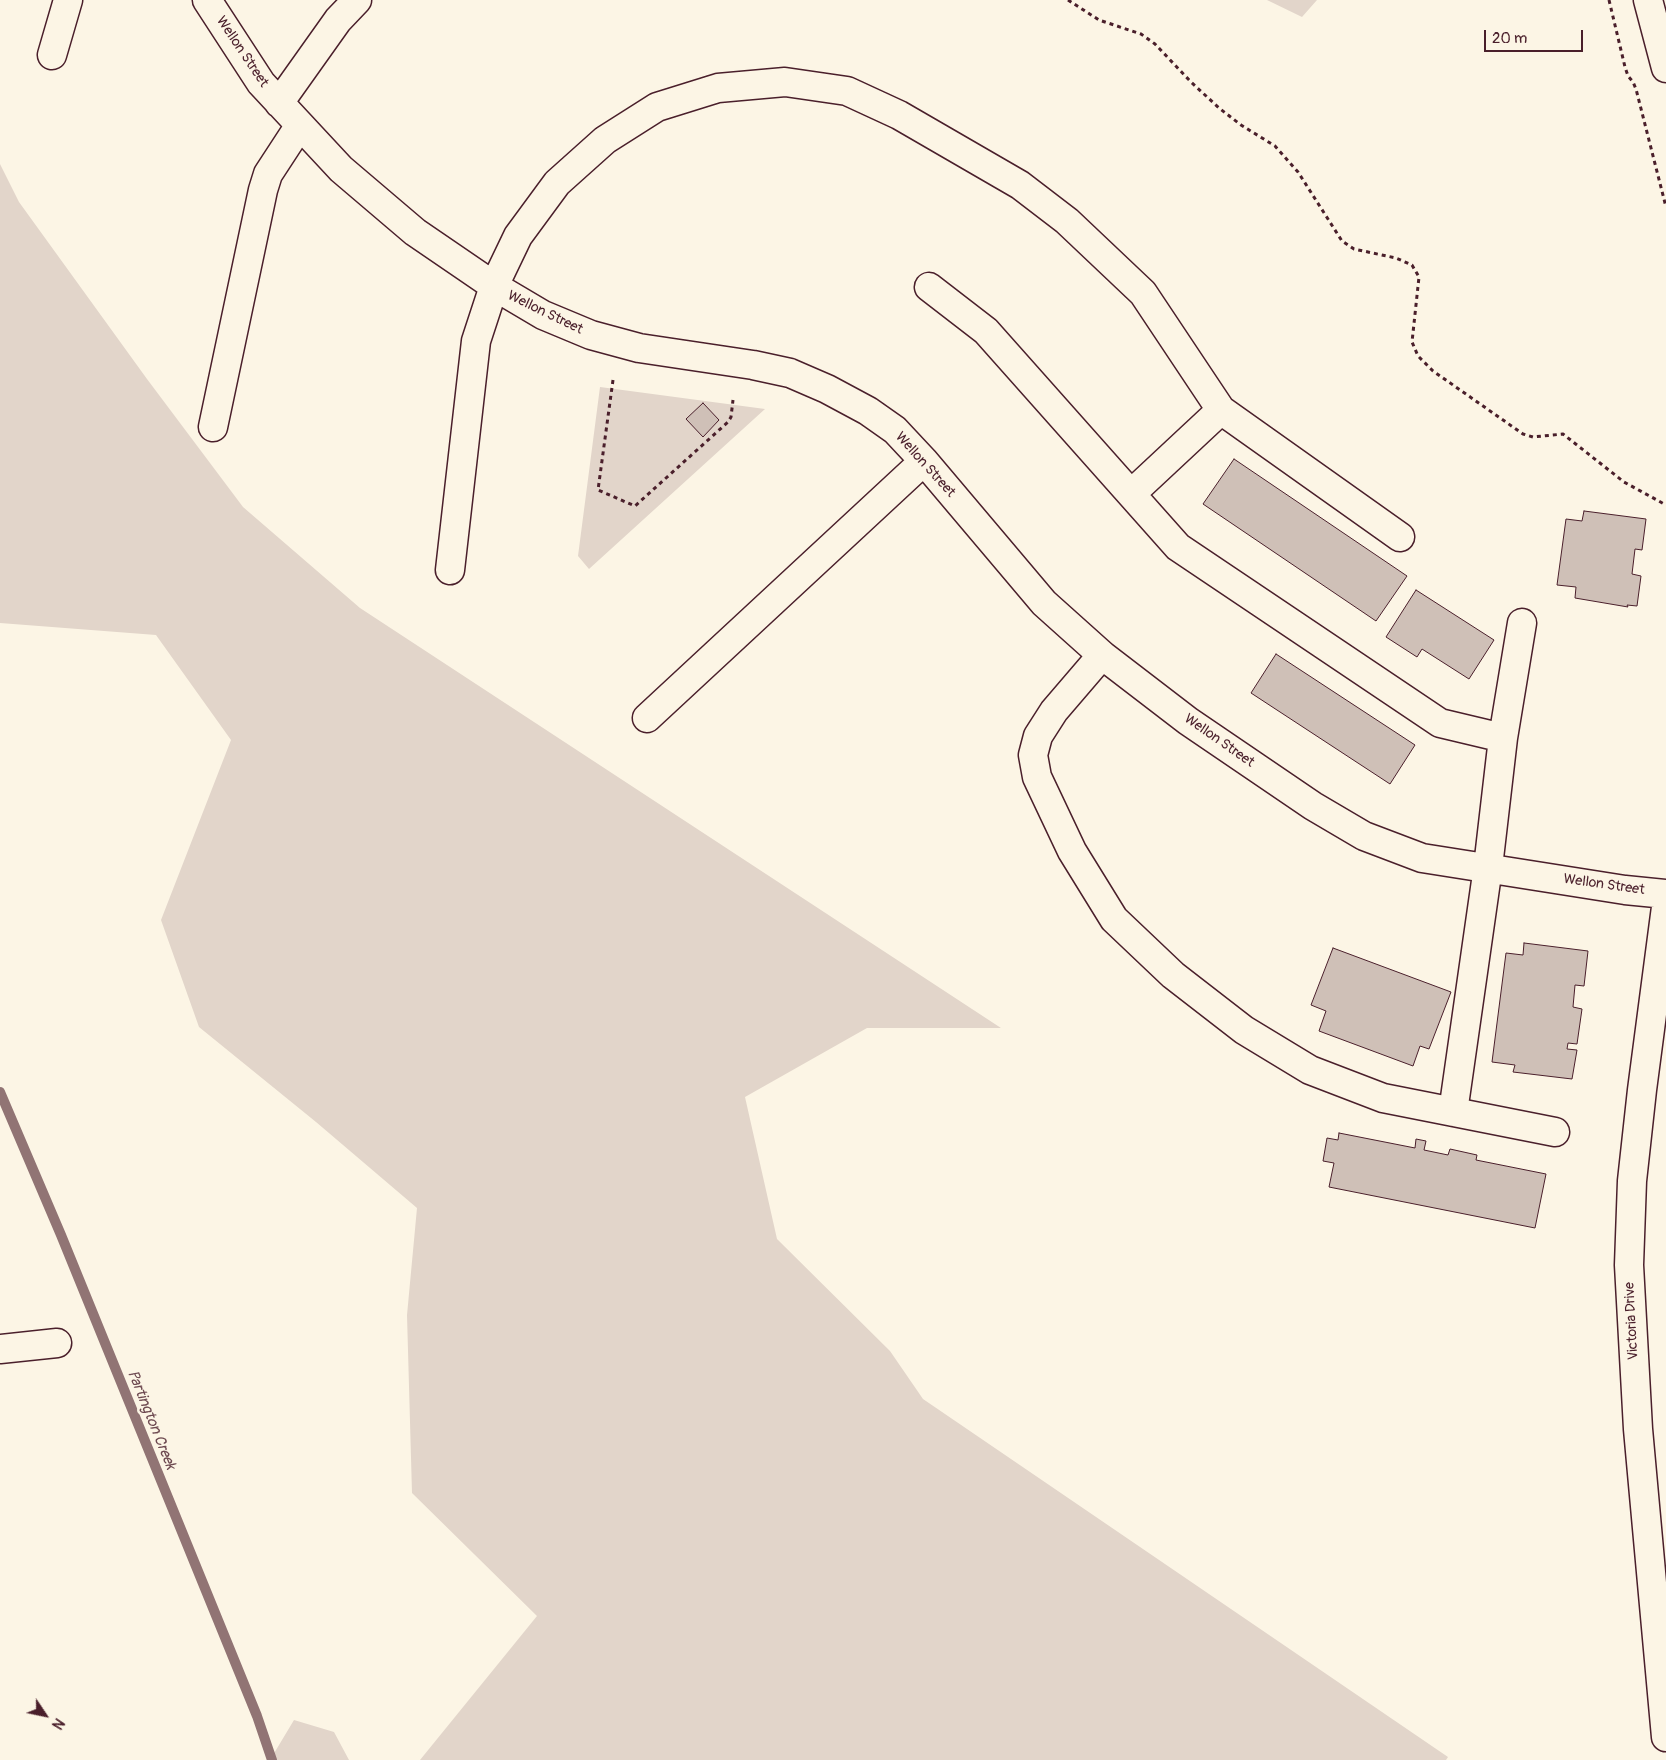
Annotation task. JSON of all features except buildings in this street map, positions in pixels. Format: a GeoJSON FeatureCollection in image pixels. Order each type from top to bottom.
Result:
{"type":"FeatureCollection","features":[{"type":"Feature","properties":{"kind":"street"},"geometry":{"type":"LineString","coordinates":[[52,55],[68,0]]}},
{"type":"Feature","properties":{"kind":"street","name":"Wellon Street"},"geometry":{"type":"LineString","coordinates":[[207,0],[261,83],[341,169],[415,232],[494,286],[543,315],[591,335],[639,348],[753,365],[790,373],[827,389],[868,411],[895,430],[924,461],[1044,603],[1102,655],[1188,721],[1314,806],[1364,836],[1422,858],[1625,890],[1666,894]]}},
{"type":"Feature","properties":{"kind":"street"},"geometry":{"type":"LineString","coordinates":[[279,102],[338,20],[357,0]]}},
{"type":"Feature","properties":{"kind":"street"},"geometry":{"type":"LineString","coordinates":[[1648,0],[1666,68]]}},
{"type":"Feature","properties":{"kind":"street"},"geometry":{"type":"LineString","coordinates":[[450,570],[476,341],[494,286],[518,236],[557,183],[605,140],[657,107],[718,88],[775,82],[847,91],[899,115],[1020,185],[1068,221],[1143,293],[1221,410],[1400,537]]}},
{"type":"Feature","properties":{"kind":"street"},"geometry":{"type":"LineString","coordinates":[[213,427],[263,190],[272,167],[300,125]]}},
{"type":"Feature","properties":{"kind":"street"},"geometry":{"type":"LineString","coordinates":[[929,287],[986,332],[1178,547],[1440,723],[1503,738]]}},
{"type":"Feature","properties":{"kind":"street"},"geometry":{"type":"LineString","coordinates":[[1130,494],[1221,410]]}},
{"type":"Feature","properties":{"kind":"street"},"geometry":{"type":"LineString","coordinates":[[647,718],[924,461]]}},
{"type":"Feature","properties":{"kind":"street"},"geometry":{"type":"LineString","coordinates":[[1453,1112],[1488,867],[1503,738],[1522,623]]}},
{"type":"Feature","properties":{"kind":"street"},"geometry":{"type":"LineString","coordinates":[[1102,655],[1054,711],[1038,736],[1033,755],[1037,777],[1072,851],[1114,919],[1173,975],[1244,1030],[1310,1070],[1383,1098],[1554,1132]]}},
{"type":"Feature","properties":{"kind":"street","name":"Victoria Drive"},"geometry":{"type":"LineString","coordinates":[[1666,907],[1632,1181],[1629,1265],[1638,1429],[1666,1737]]}},
{"type":"Feature","properties":{"kind":"street"},"geometry":{"type":"LineString","coordinates":[[0,1349],[57,1343]]}},
{"type":"Feature","properties":{"kind":"path"},"geometry":{"type":"LineString","coordinates":[[1068,0],[1099,20],[1141,34],[1155,44],[1219,108],[1241,125],[1275,146],[1298,172],[1342,241],[1354,249],[1396,258],[1412,265],[1419,277],[1412,342],[1418,356],[1433,371],[1523,434],[1533,437],[1563,434],[1624,482],[1666,505]]}},
{"type":"Feature","properties":{"kind":"path"},"geometry":{"type":"LineString","coordinates":[[1608,0],[1625,67],[1636,89],[1666,207]]}},
{"type":"Feature","properties":{"kind":"path"},"geometry":{"type":"LineString","coordinates":[[613,380],[598,490],[636,506],[728,422],[731,417],[733,400]]}},
{"type":"Feature","properties":{"kind":"shaded area"},"geometry":{"type":"Polygon","coordinates":[[[1267,0],[1317,0],[1302,17],[1267,0]]]}},
{"type":"Feature","properties":{"kind":"shaded area"},"geometry":{"type":"Polygon","coordinates":[[[0,164],[19,202],[147,379],[243,507],[360,608],[1001,1028],[867,1028],[745,1097],[777,1239],[890,1351],[923,1399],[1448,1757],[1446,1760],[420,1760],[537,1616],[412,1493],[407,1315],[417,1208],[316,1122],[199,1027],[161,920],[231,740],[156,635],[0,623],[0,164]]]}},
{"type":"Feature","properties":{"kind":"shaded area"},"geometry":{"type":"Polygon","coordinates":[[[600,387],[765,409],[589,569],[578,556],[600,387]]]}},
{"type":"Feature","properties":{"kind":"shaded area"},"geometry":{"type":"Polygon","coordinates":[[[294,1720],[334,1732],[349,1760],[270,1760],[294,1720]]]}},
{"type":"Feature","properties":{"kind":"waterway","name":"Partington Creek"},"geometry":{"type":"LineString","coordinates":[[0,1092],[61,1235],[257,1716],[272,1760]]}}]}
